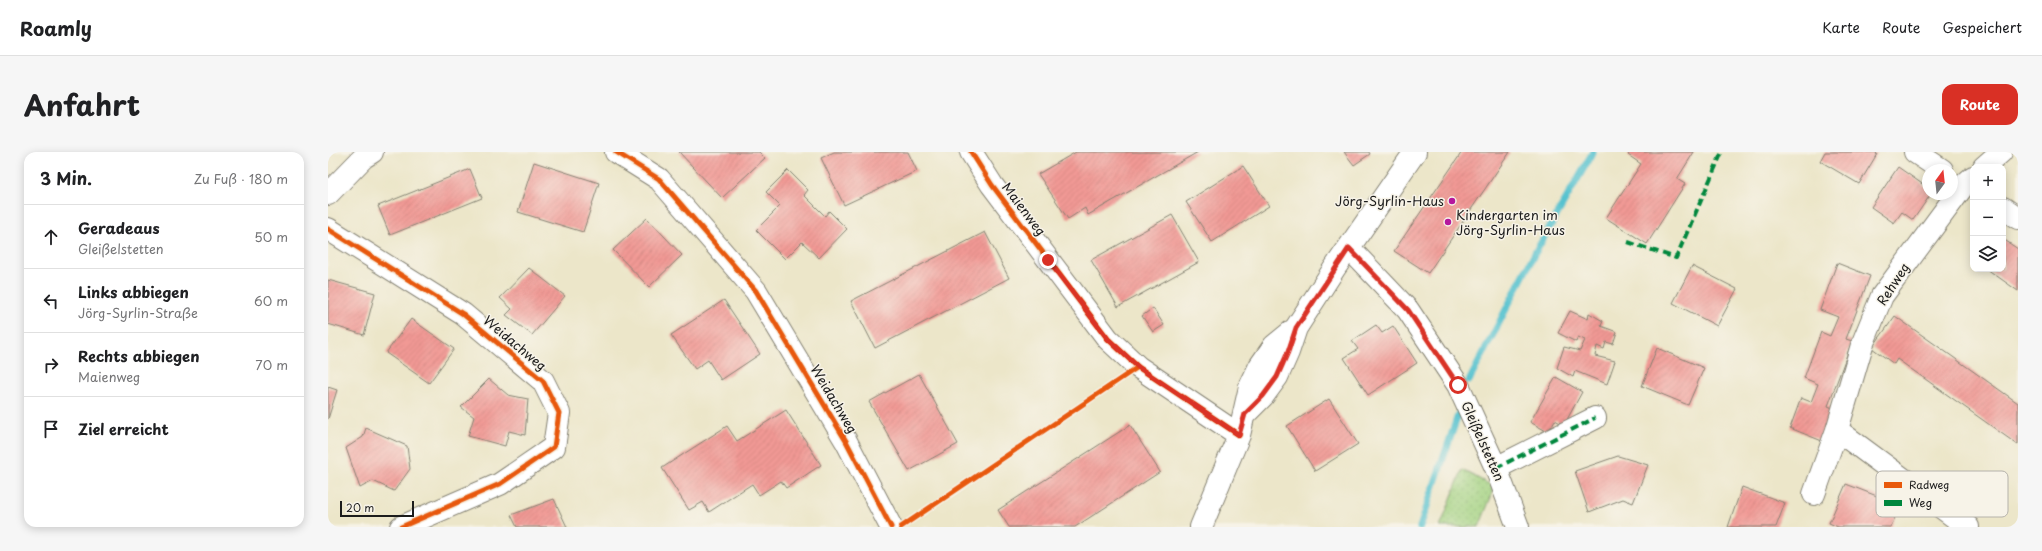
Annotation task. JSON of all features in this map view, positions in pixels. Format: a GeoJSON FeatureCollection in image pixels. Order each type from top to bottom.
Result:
{"type":"FeatureCollection","features":[{"type":"Feature","properties":{"kind":"street"},"geometry":{"type":"LineString","coordinates":[[328,194],[364,157],[372,152]]}},
{"type":"Feature","properties":{"kind":"street","name":"Weidachweg"},"geometry":{"type":"LineString","coordinates":[[616,152],[659,179],[756,291],[846,441],[891,527]]}},
{"type":"Feature","properties":{"kind":"street","name":"Maienweg"},"geometry":{"type":"LineString","coordinates":[[971,152],[997,191],[1108,339],[1138,367],[1239,435]]}},
{"type":"Feature","properties":{"kind":"street"},"geometry":{"type":"LineString","coordinates":[[1201,527],[1239,435],[1245,414],[1263,396],[1277,377],[1288,352],[1296,328],[1415,152]]}},
{"type":"Feature","properties":{"kind":"street"},"geometry":{"type":"LineString","coordinates":[[1915,152],[1933,164]]}},
{"type":"Feature","properties":{"kind":"street"},"geometry":{"type":"LineString","coordinates":[[1987,164],[2001,152]]}},
{"type":"Feature","properties":{"kind":"street","name":"Rehweg"},"geometry":{"type":"LineString","coordinates":[[1814,494],[1836,430],[1862,345],[1882,296],[1966,182]]}},
{"type":"Feature","properties":{"kind":"street"},"geometry":{"type":"LineString","coordinates":[[2006,210],[2018,218]]}},
{"type":"Feature","properties":{"kind":"street","name":"Weidachweg"},"geometry":{"type":"LineString","coordinates":[[328,230],[463,314],[543,381],[559,413],[554,447],[500,484],[401,527]]}},
{"type":"Feature","properties":{"kind":"street","name":"Gleißelstetten"},"geometry":{"type":"LineString","coordinates":[[1349,248],[1408,310],[1458,385],[1496,468],[1518,527]]}},
{"type":"Feature","properties":{"kind":"street"},"geometry":{"type":"LineString","coordinates":[[1496,468],[1595,418]]}},
{"type":"Feature","properties":{"kind":"street"},"geometry":{"type":"LineString","coordinates":[[1836,430],[1892,471]]}},
{"type":"Feature","properties":{"kind":"street"},"geometry":{"type":"LineString","coordinates":[[1954,517],[1968,527]]}},
{"type":"Feature","properties":{"kind":"green space"},"geometry":{"type":"Polygon","coordinates":[[[1462,470],[1495,487],[1479,527],[1440,527],[1462,470]]]}},
{"type":"Feature","properties":{"kind":"building"},"geometry":{"type":"Polygon","coordinates":[[[679,152],[759,152],[765,158],[722,198],[679,152]]]}},
{"type":"Feature","properties":{"kind":"building"},"geometry":{"type":"Polygon","coordinates":[[[834,152],[908,152],[917,171],[844,205],[821,158],[834,152]]]}},
{"type":"Feature","properties":{"kind":"building"},"geometry":{"type":"Polygon","coordinates":[[[1076,152],[1198,152],[1088,215],[1085,208],[1068,219],[1038,174],[1076,152]]]}},
{"type":"Feature","properties":{"kind":"building"},"geometry":{"type":"Polygon","coordinates":[[[1344,152],[1369,152],[1370,154],[1354,165],[1344,152]]]}},
{"type":"Feature","properties":{"kind":"building","name":"Jörg-Syrlin-Haus"},"geometry":{"type":"Polygon","coordinates":[[[1462,152],[1510,152],[1428,273],[1394,251],[1462,152]]]}},
{"type":"Feature","properties":{"kind":"building"},"geometry":{"type":"Polygon","coordinates":[[[1630,152],[1694,152],[1677,179],[1685,184],[1647,244],[1606,218],[1641,164],[1628,155],[1630,152]]]}},
{"type":"Feature","properties":{"kind":"building"},"geometry":{"type":"Polygon","coordinates":[[[1825,152],[1875,152],[1877,154],[1859,184],[1820,161],[1825,152]]]}},
{"type":"Feature","properties":{"kind":"building"},"geometry":{"type":"Polygon","coordinates":[[[534,162],[599,183],[583,232],[518,212],[534,162]]]}},
{"type":"Feature","properties":{"kind":"building"},"geometry":{"type":"Polygon","coordinates":[[[1243,166],[1269,206],[1212,242],[1186,202],[1243,166]]]}},
{"type":"Feature","properties":{"kind":"building"},"geometry":{"type":"Polygon","coordinates":[[[1898,167],[1922,184],[1922,200],[1927,200],[1913,220],[1902,212],[1894,223],[1871,207],[1898,167]]]}},
{"type":"Feature","properties":{"kind":"building"},"geometry":{"type":"Polygon","coordinates":[[[470,169],[482,198],[390,235],[378,206],[470,169]]]}},
{"type":"Feature","properties":{"kind":"building"},"geometry":{"type":"Polygon","coordinates":[[[788,170],[808,190],[804,195],[825,216],[829,211],[847,229],[819,258],[802,242],[785,259],[756,230],[780,206],[766,192],[788,170]]]}},
{"type":"Feature","properties":{"kind":"building"},"geometry":{"type":"Polygon","coordinates":[[[1172,215],[1199,262],[1118,307],[1091,260],[1172,215]]]}},
{"type":"Feature","properties":{"kind":"building"},"geometry":{"type":"Polygon","coordinates":[[[647,218],[682,255],[649,287],[613,250],[647,218]]]}},
{"type":"Feature","properties":{"kind":"building"},"geometry":{"type":"Polygon","coordinates":[[[985,232],[1009,278],[875,348],[851,301],[985,232]]]}},
{"type":"Feature","properties":{"kind":"building"},"geometry":{"type":"Polygon","coordinates":[[[2006,241],[2018,249],[2018,291],[1991,272],[2006,272],[2006,241]]]}},
{"type":"Feature","properties":{"kind":"building"},"geometry":{"type":"Polygon","coordinates":[[[1837,263],[1870,276],[1846,339],[1852,341],[1828,406],[1835,409],[1822,441],[1790,428],[1801,398],[1811,402],[1818,384],[1804,378],[1821,332],[1830,336],[1838,317],[1820,310],[1837,263]]]}},
{"type":"Feature","properties":{"kind":"building"},"geometry":{"type":"Polygon","coordinates":[[[1692,266],[1737,289],[1717,326],[1673,303],[1692,266]]]}},
{"type":"Feature","properties":{"kind":"building"},"geometry":{"type":"Polygon","coordinates":[[[529,268],[565,296],[532,335],[506,315],[512,309],[500,298],[529,268]]]}},
{"type":"Feature","properties":{"kind":"building"},"geometry":{"type":"Polygon","coordinates":[[[328,280],[375,293],[364,335],[328,324],[328,280]]]}},
{"type":"Feature","properties":{"kind":"building"},"geometry":{"type":"Polygon","coordinates":[[[724,300],[760,354],[721,380],[708,360],[695,369],[671,335],[724,300]]]}},
{"type":"Feature","properties":{"kind":"building"},"geometry":{"type":"Polygon","coordinates":[[[1153,308],[1164,325],[1153,332],[1142,316],[1153,308]]]}},
{"type":"Feature","properties":{"kind":"building"},"geometry":{"type":"Polygon","coordinates":[[[1570,311],[1588,319],[1589,313],[1603,321],[1601,326],[1617,332],[1613,344],[1606,342],[1604,349],[1597,346],[1595,356],[1615,361],[1607,384],[1575,371],[1573,377],[1557,368],[1564,347],[1580,351],[1585,340],[1578,337],[1576,342],[1558,333],[1570,311]]]}},
{"type":"Feature","properties":{"kind":"building"},"geometry":{"type":"Polygon","coordinates":[[[1895,316],[2018,403],[2018,445],[1897,359],[1894,364],[1872,348],[1895,316]]]}},
{"type":"Feature","properties":{"kind":"building"},"geometry":{"type":"Polygon","coordinates":[[[411,319],[454,349],[429,383],[386,353],[411,319]]]}},
{"type":"Feature","properties":{"kind":"building"},"geometry":{"type":"Polygon","coordinates":[[[1376,325],[1382,333],[1393,326],[1417,363],[1368,395],[1344,358],[1358,349],[1352,341],[1376,325]]]}},
{"type":"Feature","properties":{"kind":"building"},"geometry":{"type":"Polygon","coordinates":[[[1657,348],[1704,368],[1688,405],[1642,386],[1657,348]]]}},
{"type":"Feature","properties":{"kind":"building"},"geometry":{"type":"Polygon","coordinates":[[[919,374],[958,444],[909,471],[869,402],[919,374]]]}},
{"type":"Feature","properties":{"kind":"building"},"geometry":{"type":"Polygon","coordinates":[[[1556,377],[1582,392],[1564,425],[1555,420],[1548,432],[1530,422],[1556,377]]]}},
{"type":"Feature","properties":{"kind":"building"},"geometry":{"type":"Polygon","coordinates":[[[489,379],[508,395],[528,399],[525,435],[509,431],[505,446],[468,436],[474,417],[461,407],[489,379]]]}},
{"type":"Feature","properties":{"kind":"building"},"geometry":{"type":"Polygon","coordinates":[[[328,387],[337,390],[328,419],[328,387]]]}},
{"type":"Feature","properties":{"kind":"building"},"geometry":{"type":"Polygon","coordinates":[[[1329,399],[1358,444],[1315,471],[1287,426],[1329,399]]]}},
{"type":"Feature","properties":{"kind":"building"},"geometry":{"type":"Polygon","coordinates":[[[786,410],[821,465],[786,488],[781,481],[759,495],[752,484],[709,512],[703,502],[689,510],[662,468],[727,426],[737,441],[786,410]]]}},
{"type":"Feature","properties":{"kind":"building"},"geometry":{"type":"Polygon","coordinates":[[[1130,425],[1160,472],[1075,527],[1009,527],[998,510],[1130,425]]]}},
{"type":"Feature","properties":{"kind":"building"},"geometry":{"type":"Polygon","coordinates":[[[366,428],[407,446],[410,469],[394,491],[373,481],[360,488],[346,448],[363,437],[366,428]]]}},
{"type":"Feature","properties":{"kind":"building"},"geometry":{"type":"Polygon","coordinates":[[[1618,456],[1648,465],[1633,503],[1623,499],[1589,512],[1575,471],[1618,456]]]}},
{"type":"Feature","properties":{"kind":"building"},"geometry":{"type":"Polygon","coordinates":[[[1846,484],[1876,496],[1876,517],[1895,517],[1891,527],[1838,527],[1829,523],[1846,484]]]}},
{"type":"Feature","properties":{"kind":"building"},"geometry":{"type":"Polygon","coordinates":[[[1742,487],[1785,503],[1776,527],[1728,527],[1742,487]]]}},
{"type":"Feature","properties":{"kind":"building"},"geometry":{"type":"Polygon","coordinates":[[[554,499],[567,527],[517,527],[511,515],[554,499]]]}},
{"type":"Feature","properties":{"kind":"waterway"},"geometry":{"type":"LineString","coordinates":[[1469,381],[1535,253],[1593,152]]}},
{"type":"Feature","properties":{"kind":"waterway"},"geometry":{"type":"LineString","coordinates":[[1420,527],[1460,409]]}},
{"type":"Feature","properties":{"kind":"marked path"},"geometry":{"type":"LineString","coordinates":[[1628,242],[1676,258],[1722,152]]}},
{"type":"Feature","properties":{"kind":"marked path"},"geometry":{"type":"LineString","coordinates":[[1496,468],[1595,418]]}},
{"type":"Feature","properties":{"kind":"cycle path"},"geometry":{"type":"LineString","coordinates":[[616,152],[659,179],[756,291],[846,441],[891,527]]}},
{"type":"Feature","properties":{"kind":"cycle path"},"geometry":{"type":"LineString","coordinates":[[971,152],[992,185],[1108,339],[1138,367],[1239,435]]}},
{"type":"Feature","properties":{"kind":"cycle path"},"geometry":{"type":"LineString","coordinates":[[328,229],[463,314],[543,381],[559,413],[554,447],[500,484],[401,527]]}},
{"type":"Feature","properties":{"kind":"cycle path"},"geometry":{"type":"LineString","coordinates":[[901,527],[1138,367]]}},
{"type":"Feature","properties":{"kind":"place","name":"Jörg-Syrlin-Haus"},"geometry":{"type":"Point","coordinates":[1452,201]}},
{"type":"Feature","properties":{"kind":"place","name":"Kindergarten im Jörg-Syrlin-Haus"},"geometry":{"type":"Point","coordinates":[1448,222]}},
{"type":"Feature","properties":{"kind":"route"},"geometry":{"type":"LineString","coordinates":[[1048,260],[1108,339],[1138,367],[1239,435],[1245,414],[1263,396],[1277,377],[1288,352],[1296,328],[1349,248],[1408,310],[1458,385]]}}]}
